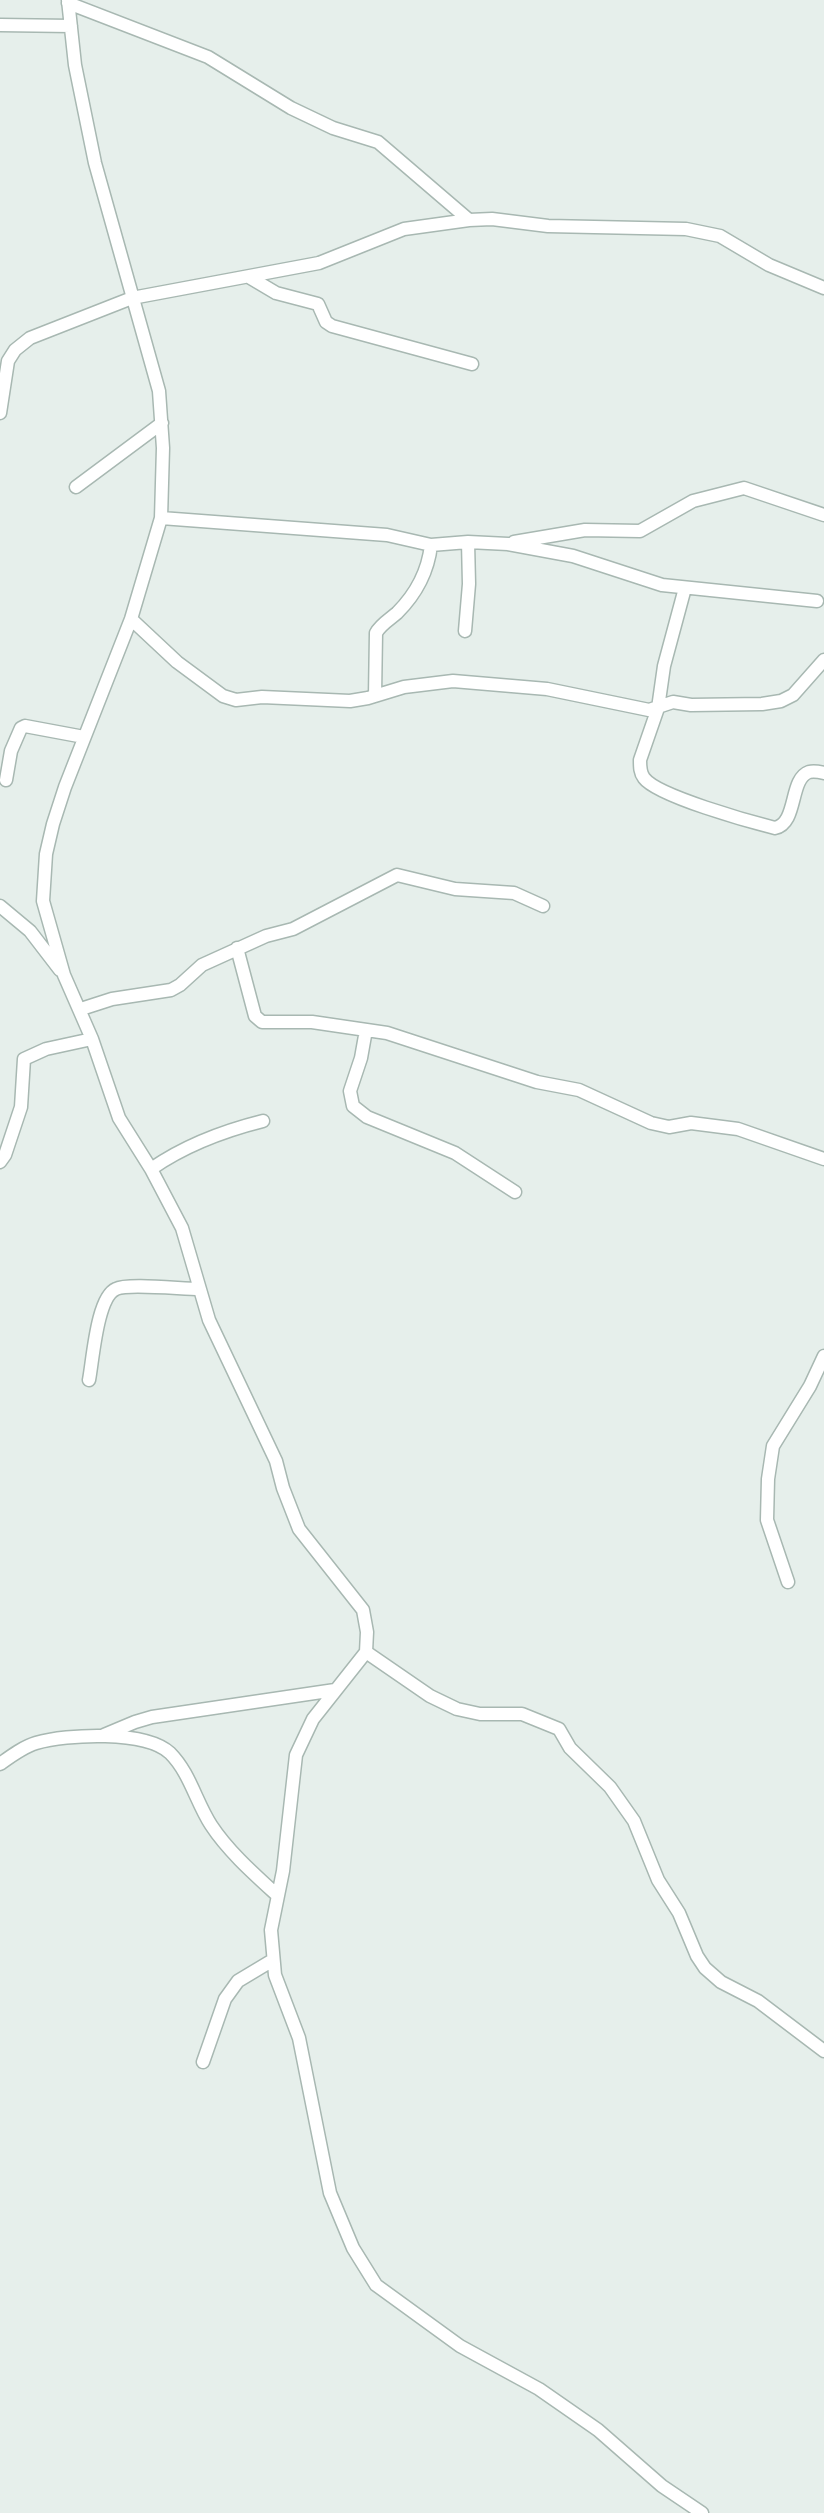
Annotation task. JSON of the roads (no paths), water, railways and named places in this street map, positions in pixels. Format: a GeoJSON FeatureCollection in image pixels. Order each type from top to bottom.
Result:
{"type":"FeatureCollection","features":[{"type":"Feature","properties":{"kind":"street"},"geometry":{"type":"LineString","coordinates":[[469,220],[378,142],[333,128],[291,108],[208,57],[68,1],[75,65],[94,162],[159,391],[162,423],[160,518],[131,619],[84,737],[53,824],[43,879],[43,901],[64,975],[81,1009],[119,1118],[151,1169],[182,1228],[209,1320],[276,1461],[283,1488],[299,1529],[363,1610],[367,1632],[366,1652],[313,1719],[296,1755],[283,1871],[271,1930],[275,1975],[299,2038],[330,2193],[349,2239],[370,2278],[389,2295],[460,2346],[539,2389],[598,2430],[662,2486],[702,2513]]}},
{"type":"Feature","properties":{"kind":"street"},"geometry":{"type":"LineString","coordinates":[[0,25],[71,26]]}},
{"type":"Feature","properties":{"kind":"street"},"geometry":{"type":"LineString","coordinates":[[0,413],[8,361],[21,343],[46,331],[132,298],[319,263],[404,229],[469,220],[507,220],[558,226],[670,228],[707,232],[720,236],[787,273],[824,288]]}},
{"type":"Feature","properties":{"kind":"street"},"geometry":{"type":"LineString","coordinates":[[249,277],[276,292],[317,303],[322,308],[326,322],[332,326],[472,364]]}},
{"type":"Feature","properties":{"kind":"street"},"geometry":{"type":"LineString","coordinates":[[76,487],[162,423]]}},
{"type":"Feature","properties":{"kind":"street"},"geometry":{"type":"LineString","coordinates":[[508,544],[585,530],[640,531],[693,501],[744,488],[824,515]]}},
{"type":"Feature","properties":{"kind":"street"},"geometry":{"type":"LineString","coordinates":[[160,518],[387,535],[431,545],[468,542],[508,544],[573,556],[655,583],[817,601]]}},
{"type":"Feature","properties":{"kind":"street"},"geometry":{"type":"LineString","coordinates":[[465,631],[469,584],[468,542]]}},
{"type":"Feature","properties":{"kind":"street"},"geometry":{"type":"LineString","coordinates":[[375,696],[376,633],[401,608],[419,585],[426,572],[431,545]]}},
{"type":"Feature","properties":{"kind":"street"},"geometry":{"type":"LineString","coordinates":[[685,588],[664,666],[658,708],[639,768],[648,782],[714,811],[777,828],[786,820],[803,777],[810,772],[824,772]]}},
{"type":"Feature","properties":{"kind":"street"},"geometry":{"type":"LineString","coordinates":[[131,619],[177,662],[230,699],[262,697],[350,701],[432,682],[477,682],[576,694],[645,709],[658,708],[673,702],[725,705],[762,704],[781,701],[796,692],[824,660]]}},
{"type":"Feature","properties":{"kind":"street"},"geometry":{"type":"LineString","coordinates":[[6,780],[11,751],[21,728],[26,726],[84,737]]}},
{"type":"Feature","properties":{"kind":"street"},"geometry":{"type":"LineString","coordinates":[[81,1009],[112,999],[171,990],[180,985],[198,967],[237,948],[293,928],[397,875],[455,890],[514,893],[543,906]]}},
{"type":"Feature","properties":{"kind":"street"},"geometry":{"type":"LineString","coordinates":[[0,906],[30,931],[64,975]]}},
{"type":"Feature","properties":{"kind":"street"},"geometry":{"type":"LineString","coordinates":[[237,948],[255,1016],[260,1022],[312,1022],[387,1033],[537,1082],[579,1090],[627,1114],[663,1126],[674,1127],[691,1123],[738,1129],[824,1159]]}},
{"type":"Feature","properties":{"kind":"street"},"geometry":{"type":"LineString","coordinates":[[366,1029],[350,1091],[353,1106],[367,1117],[455,1153],[515,1192]]}},
{"type":"Feature","properties":{"kind":"street"},"geometry":{"type":"LineString","coordinates":[[0,1162],[5,1155],[21,1107],[24,1059],[46,1049],[92,1039]]}},
{"type":"Feature","properties":{"kind":"street"},"geometry":{"type":"LineString","coordinates":[[151,1169],[172,1154],[222,1132],[262,1120]]}},
{"type":"Feature","properties":{"kind":"street"},"geometry":{"type":"LineString","coordinates":[[90,1380],[102,1305],[111,1292],[126,1287],[199,1289]]}},
{"type":"Feature","properties":{"kind":"street"},"geometry":{"type":"LineString","coordinates":[[788,1582],[767,1520],[768,1479],[773,1446],[810,1386],[824,1356]]}},
{"type":"Feature","properties":{"kind":"street"},"geometry":{"type":"LineString","coordinates":[[366,1652],[430,1696],[458,1709],[480,1714],[522,1714],[558,1728],[570,1748],[610,1787],[634,1821],[658,1880],[679,1913],[697,1956],[705,1968],[721,1982],[758,2001],[824,2051]]}},
{"type":"Feature","properties":{"kind":"street"},"geometry":{"type":"LineString","coordinates":[[102,1736],[152,1717],[335,1690]]}},
{"type":"Feature","properties":{"kind":"street"},"geometry":{"type":"LineString","coordinates":[[0,1764],[34,1743],[102,1736],[150,1741],[172,1755],[184,1770],[214,1830],[244,1864],[277,1895]]}},
{"type":"Feature","properties":{"kind":"street"},"geometry":{"type":"LineString","coordinates":[[203,2062],[225,1999],[238,1981],[273,1960]]}},
{"type":"Feature","properties":{"kind":"street"},"geometry":{"type":"LineString","coordinates":[[812,2040],[824,2059]]}}]}
